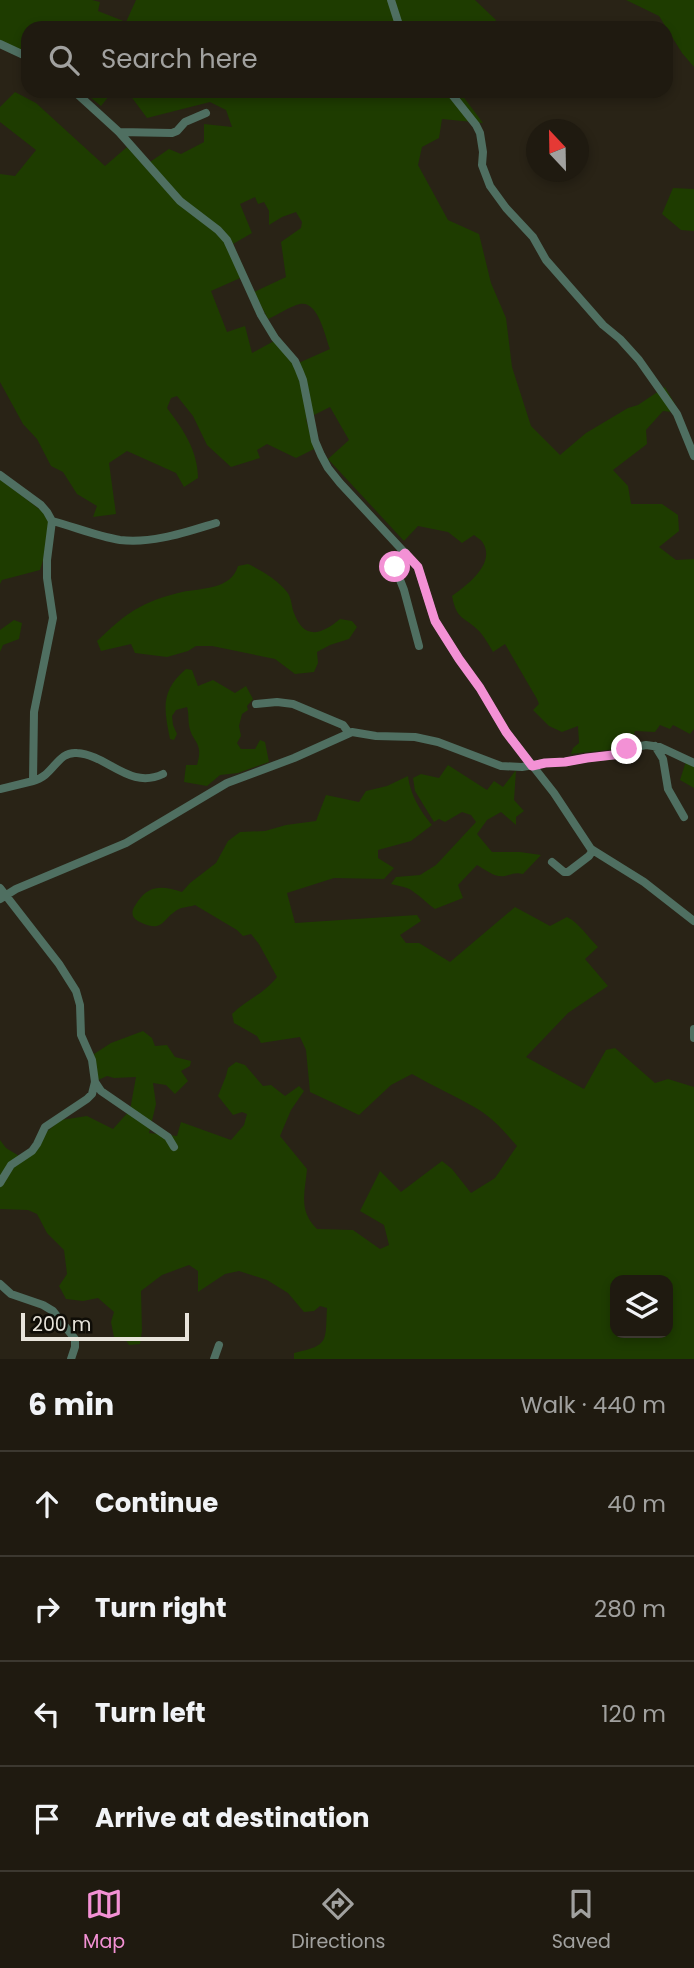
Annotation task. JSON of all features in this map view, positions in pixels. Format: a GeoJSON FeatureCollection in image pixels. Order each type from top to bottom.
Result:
{"type":"FeatureCollection","features":[{"type":"Feature","properties":{"kind":"street"},"geometry":{"type":"LineString","coordinates":[[391,0],[398,21]]}},
{"type":"Feature","properties":{"kind":"street"},"geometry":{"type":"LineString","coordinates":[[0,44],[21,54]]}},
{"type":"Feature","properties":{"kind":"street"},"geometry":{"type":"LineString","coordinates":[[82,98],[119,131],[180,201],[227,240],[261,315],[299,370],[315,441],[324,462],[418,567],[435,621],[506,732],[545,781],[585,842],[593,850],[644,882],[694,922]]}},
{"type":"Feature","properties":{"kind":"street"},"geometry":{"type":"LineString","coordinates":[[455,98],[480,133],[482,165],[490,186],[533,237],[547,260],[603,325],[639,360],[677,414],[694,456]]}},
{"type":"Feature","properties":{"kind":"street"},"geometry":{"type":"LineString","coordinates":[[119,131],[172,133],[185,122],[206,113]]}},
{"type":"Feature","properties":{"kind":"street"},"geometry":{"type":"LineString","coordinates":[[0,475],[41,505],[52,521],[47,569],[53,618],[34,712],[33,781]]}},
{"type":"Feature","properties":{"kind":"street"},"geometry":{"type":"LineString","coordinates":[[52,521],[99,536],[122,540],[142,540],[216,523]]}},
{"type":"Feature","properties":{"kind":"street"},"geometry":{"type":"LineString","coordinates":[[405,553],[397,560],[395,567],[419,646]]}},
{"type":"Feature","properties":{"kind":"street"},"geometry":{"type":"LineString","coordinates":[[256,704],[284,702],[343,725],[349,733]]}},
{"type":"Feature","properties":{"kind":"street"},"geometry":{"type":"LineString","coordinates":[[0,1183],[11,1165],[32,1151],[45,1127],[92,1094],[95,1082],[92,1060],[80,1035],[80,1005],[73,984],[2,894],[125,843],[227,783],[294,758],[349,733],[415,737],[454,747],[501,766],[532,766],[613,755],[637,746],[655,746],[694,763]]}},
{"type":"Feature","properties":{"kind":"street"},"geometry":{"type":"LineString","coordinates":[[60,758],[61,746]]}},
{"type":"Feature","properties":{"kind":"street"},"geometry":{"type":"LineString","coordinates":[[655,746],[663,760],[668,789],[684,817]]}},
{"type":"Feature","properties":{"kind":"street"},"geometry":{"type":"LineString","coordinates":[[0,789],[41,778],[49,773],[60,758],[70,753],[80,753],[141,779],[151,779],[163,774]]}},
{"type":"Feature","properties":{"kind":"street"},"geometry":{"type":"LineString","coordinates":[[552,862],[564,872],[568,872],[593,850]]}},
{"type":"Feature","properties":{"kind":"street"},"geometry":{"type":"LineString","coordinates":[[694,1029],[694,1038]]}},
{"type":"Feature","properties":{"kind":"street"},"geometry":{"type":"LineString","coordinates":[[95,1082],[102,1091],[168,1137],[173,1147]]}},
{"type":"Feature","properties":{"kind":"street"},"geometry":{"type":"LineString","coordinates":[[0,1284],[11,1294],[53,1311],[75,1339],[71,1359]]}},
{"type":"Feature","properties":{"kind":"street"},"geometry":{"type":"LineString","coordinates":[[214,1359],[219,1345]]}},
{"type":"Feature","properties":{"kind":"green space"},"geometry":{"type":"Polygon","coordinates":[[[0,0],[92,0],[100,2],[98,11],[123,21],[21,21],[20,57],[0,48],[0,0]]]}},
{"type":"Feature","properties":{"kind":"green space"},"geometry":{"type":"Polygon","coordinates":[[[136,0],[475,0],[496,20],[126,21],[136,0]]]}},
{"type":"Feature","properties":{"kind":"green space"},"geometry":{"type":"Polygon","coordinates":[[[626,0],[694,0],[694,67],[673,39],[673,21],[662,21],[659,16],[626,0]]]}},
{"type":"Feature","properties":{"kind":"green space"},"geometry":{"type":"Polygon","coordinates":[[[15,92],[21,98],[36,103],[105,166],[127,147],[144,166],[169,149],[181,154],[204,142],[204,124],[232,127],[226,110],[210,102],[147,118],[132,98],[464,98],[483,123],[442,119],[439,138],[422,147],[418,165],[448,220],[479,234],[491,283],[506,318],[512,367],[531,426],[560,455],[586,433],[665,387],[680,413],[663,411],[646,430],[647,444],[613,470],[628,486],[631,504],[662,504],[678,515],[679,531],[659,547],[676,560],[694,559],[694,729],[690,734],[673,725],[670,729],[660,725],[655,732],[635,731],[631,744],[616,749],[571,754],[579,743],[578,726],[562,732],[549,726],[533,710],[539,704],[537,699],[505,644],[493,652],[480,632],[456,610],[452,596],[478,574],[486,559],[482,542],[474,535],[462,543],[448,532],[418,526],[404,541],[328,459],[349,440],[330,407],[306,419],[314,449],[296,458],[267,444],[257,450],[260,458],[231,467],[207,445],[193,416],[177,396],[171,398],[167,408],[184,432],[192,450],[198,478],[184,487],[176,473],[127,451],[109,463],[116,514],[93,517],[97,506],[77,494],[63,472],[51,466],[37,439],[23,424],[0,382],[0,174],[15,176],[36,150],[0,122],[0,107],[15,92]],[[255,197],[240,204],[252,233],[233,244],[247,275],[211,291],[227,332],[245,326],[252,353],[274,341],[294,365],[330,349],[312,308],[300,304],[268,319],[254,292],[286,277],[281,242],[301,228],[302,222],[296,212],[269,225],[269,211],[264,202],[258,204],[255,197]]]}},
{"type":"Feature","properties":{"kind":"green space"},"geometry":{"type":"Polygon","coordinates":[[[91,98],[107,98],[101,106],[91,98]]]}},
{"type":"Feature","properties":{"kind":"green space"},"geometry":{"type":"Polygon","coordinates":[[[673,188],[694,189],[694,231],[681,230],[662,214],[673,188]]]}},
{"type":"Feature","properties":{"kind":"green space"},"geometry":{"type":"Polygon","coordinates":[[[0,479],[43,512],[49,523],[40,570],[2,580],[0,584],[0,479]]]}},
{"type":"Feature","properties":{"kind":"green space"},"geometry":{"type":"Polygon","coordinates":[[[248,564],[283,588],[290,597],[298,622],[308,631],[326,629],[340,619],[352,621],[357,627],[349,639],[317,652],[318,663],[314,672],[295,674],[275,659],[212,646],[196,646],[167,657],[135,653],[131,644],[101,651],[97,641],[134,610],[166,596],[222,584],[229,580],[238,566],[248,564]]]}},
{"type":"Feature","properties":{"kind":"green space"},"geometry":{"type":"Polygon","coordinates":[[[14,620],[22,623],[19,639],[3,645],[0,652],[0,630],[14,620]]]}},
{"type":"Feature","properties":{"kind":"green space"},"geometry":{"type":"Polygon","coordinates":[[[186,669],[192,670],[198,686],[213,680],[235,693],[246,686],[253,699],[247,706],[248,710],[242,714],[239,726],[241,736],[237,743],[241,749],[255,749],[260,740],[265,742],[269,762],[238,773],[220,775],[207,786],[184,782],[186,765],[197,765],[198,746],[190,731],[187,707],[176,710],[172,716],[177,734],[174,740],[170,739],[166,701],[172,685],[186,669]]]}},
{"type":"Feature","properties":{"kind":"green space"},"geometry":{"type":"Polygon","coordinates":[[[687,758],[694,761],[694,788],[680,780],[687,758]]]}},
{"type":"Feature","properties":{"kind":"green space"},"geometry":{"type":"Polygon","coordinates":[[[448,765],[487,790],[494,781],[503,787],[516,770],[514,800],[524,811],[516,817],[516,825],[501,812],[487,820],[477,834],[492,852],[541,855],[523,874],[498,876],[477,865],[458,885],[463,898],[435,909],[410,889],[391,884],[396,877],[420,875],[436,865],[476,822],[471,815],[462,812],[445,822],[439,819],[434,822],[415,791],[413,778],[421,774],[439,778],[448,765]]]}},
{"type":"Feature","properties":{"kind":"green space"},"geometry":{"type":"Polygon","coordinates":[[[408,776],[416,802],[432,825],[411,841],[378,850],[378,858],[394,868],[384,879],[334,878],[287,893],[295,923],[417,915],[421,921],[400,935],[406,943],[419,943],[450,962],[515,907],[550,926],[567,917],[598,947],[585,959],[608,986],[568,1013],[526,1057],[584,1089],[606,1050],[615,1048],[655,1083],[668,1079],[694,1087],[694,1359],[294,1359],[294,1353],[314,1347],[323,1340],[327,1308],[320,1306],[314,1311],[304,1312],[288,1293],[267,1280],[239,1271],[225,1274],[198,1292],[198,1271],[189,1265],[162,1275],[141,1291],[140,1344],[129,1345],[124,1337],[114,1337],[111,1322],[114,1312],[98,1298],[83,1301],[66,1299],[59,1286],[67,1274],[64,1250],[47,1233],[37,1214],[28,1210],[0,1209],[0,1140],[6,1148],[24,1159],[35,1141],[61,1120],[87,1116],[113,1129],[130,1110],[136,1077],[107,1076],[96,1081],[94,1054],[111,1043],[143,1031],[152,1038],[155,1046],[167,1045],[175,1057],[191,1061],[190,1066],[181,1071],[188,1081],[175,1094],[166,1085],[153,1083],[156,1104],[149,1133],[177,1136],[181,1122],[231,1140],[244,1125],[247,1114],[242,1112],[233,1115],[218,1096],[228,1068],[236,1062],[245,1065],[263,1086],[271,1085],[285,1096],[299,1086],[304,1091],[291,1110],[280,1136],[307,1169],[305,1208],[317,1229],[353,1230],[380,1249],[389,1245],[384,1225],[360,1211],[380,1171],[401,1192],[442,1161],[471,1193],[495,1178],[517,1146],[493,1120],[476,1108],[412,1074],[391,1085],[359,1115],[310,1092],[306,1050],[300,1037],[261,1043],[257,1036],[234,1023],[232,1014],[277,977],[251,934],[243,936],[195,905],[179,909],[155,926],[142,923],[133,916],[138,901],[152,889],[169,888],[182,892],[216,863],[228,841],[240,832],[265,831],[316,821],[326,795],[359,802],[366,791],[387,786],[408,776]]]}},
{"type":"Feature","properties":{"kind":"route"},"geometry":{"type":"LineString","coordinates":[[395,567],[397,560],[405,553],[418,567],[435,621],[480,688],[499,722],[532,766],[620,754],[627,749]]}}]}
